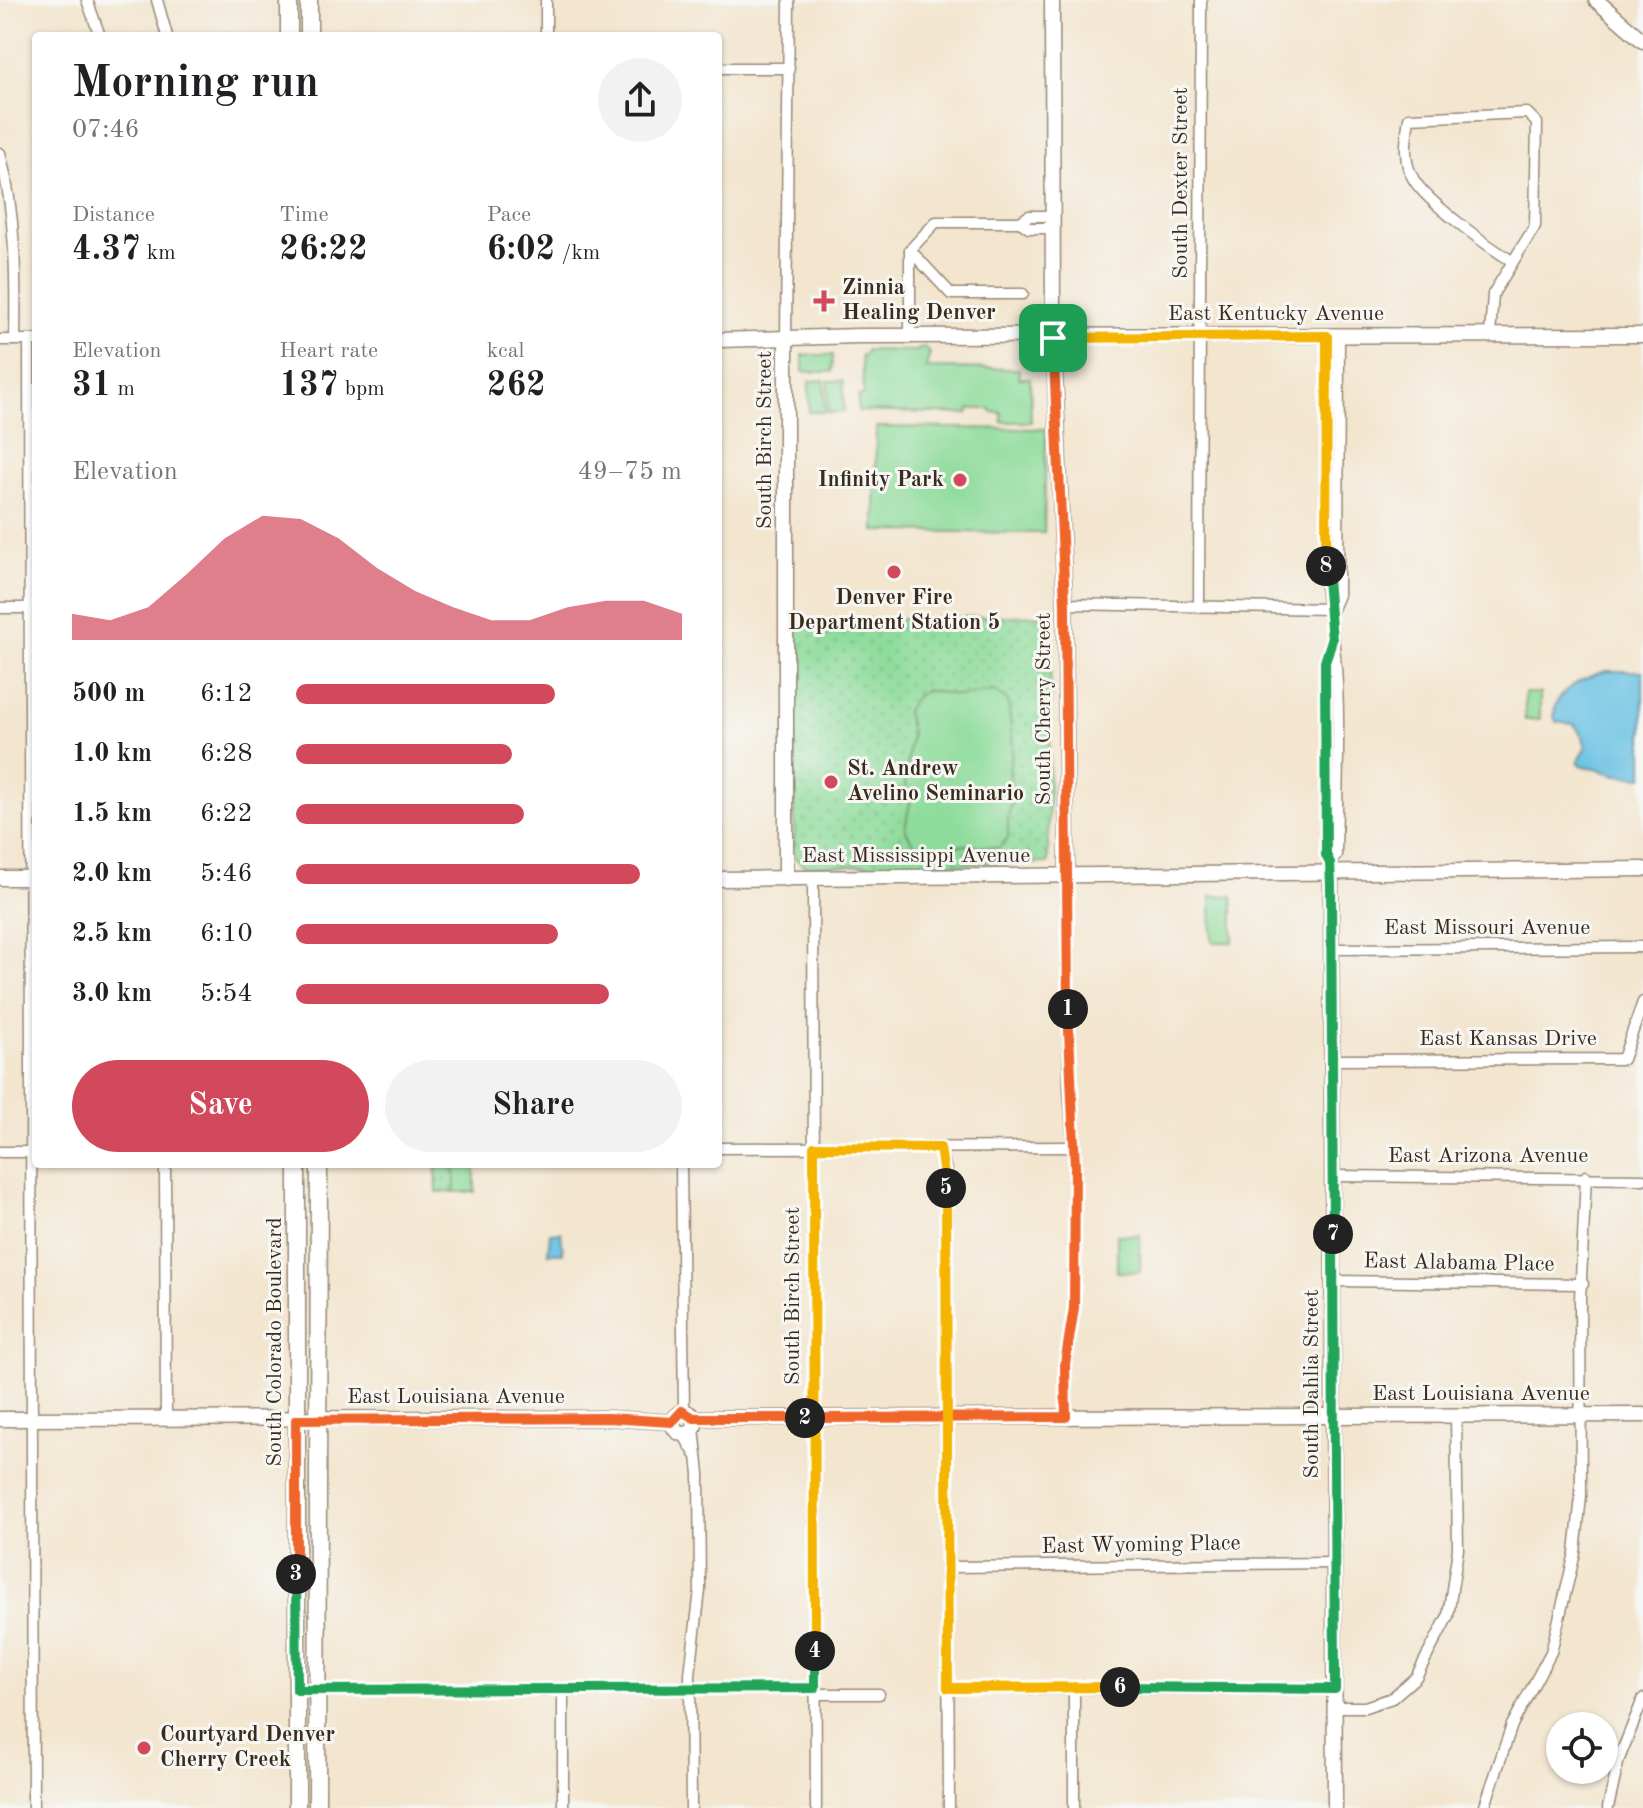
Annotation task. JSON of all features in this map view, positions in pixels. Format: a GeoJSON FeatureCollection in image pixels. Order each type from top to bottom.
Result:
{"type":"FeatureCollection","features":[{"type":"Feature","properties":{"kind":"main road"},"geometry":{"type":"LineString","coordinates":[[289,0],[289,32]]}},
{"type":"Feature","properties":{"kind":"main road"},"geometry":{"type":"LineString","coordinates":[[309,0],[309,32]]}},
{"type":"Feature","properties":{"kind":"main road","name":"South Colorado Boulevard"},"geometry":{"type":"LineString","coordinates":[[297,1168],[297,1808]]}},
{"type":"Feature","properties":{"kind":"main road","name":"South Colorado Boulevard"},"geometry":{"type":"LineString","coordinates":[[317,1808],[319,1168]]}},
{"type":"Feature","properties":{"kind":"street"},"geometry":{"type":"LineString","coordinates":[[87,0],[99,32]]}},
{"type":"Feature","properties":{"kind":"street"},"geometry":{"type":"LineString","coordinates":[[157,0],[166,32]]}},
{"type":"Feature","properties":{"kind":"street"},"geometry":{"type":"LineString","coordinates":[[546,0],[546,32]]}},
{"type":"Feature","properties":{"kind":"street","name":"South Birch Street"},"geometry":{"type":"LineString","coordinates":[[786,879],[789,0]]}},
{"type":"Feature","properties":{"kind":"street","name":"South Cherry Street"},"geometry":{"type":"LineString","coordinates":[[1052,0],[1053,338],[1065,604],[1073,1147],[1074,1308],[1065,1364],[1066,1417]]}},
{"type":"Feature","properties":{"kind":"street","name":"South Dexter Street"},"geometry":{"type":"LineString","coordinates":[[1199,607],[1201,0]]}},
{"type":"Feature","properties":{"kind":"street"},"geometry":{"type":"LineString","coordinates":[[1596,0],[1643,41]]}},
{"type":"Feature","properties":{"kind":"street"},"geometry":{"type":"LineString","coordinates":[[722,68],[789,68]]}},
{"type":"Feature","properties":{"kind":"street"},"geometry":{"type":"LineString","coordinates":[[1490,335],[1491,299],[1535,226],[1537,123],[1527,113],[1409,118],[1404,146],[1414,180],[1480,241],[1512,261]]}},
{"type":"Feature","properties":{"kind":"street"},"geometry":{"type":"LineString","coordinates":[[0,153],[7,182],[16,278],[15,340]]}},
{"type":"Feature","properties":{"kind":"street"},"geometry":{"type":"LineString","coordinates":[[910,338],[910,250],[936,222],[1020,222],[1029,228],[1052,222]]}},
{"type":"Feature","properties":{"kind":"street"},"geometry":{"type":"LineString","coordinates":[[910,250],[951,294],[1023,294]]}},
{"type":"Feature","properties":{"kind":"street","name":"East Kentucky Avenue"},"geometry":{"type":"LineString","coordinates":[[722,340],[1643,335]]}},
{"type":"Feature","properties":{"kind":"street","name":"South Dahlia Street"},"geometry":{"type":"LineString","coordinates":[[1333,336],[1338,595],[1332,609],[1332,640],[1337,663],[1336,855],[1330,868],[1335,1808]]}},
{"type":"Feature","properties":{"kind":"street"},"geometry":{"type":"LineString","coordinates":[[0,340],[32,340],[32,608],[0,608]]}},
{"type":"Feature","properties":{"kind":"street"},"geometry":{"type":"LineString","coordinates":[[1065,604],[1332,609]]}},
{"type":"Feature","properties":{"kind":"street","name":"East Mississippi Avenue"},"geometry":{"type":"LineString","coordinates":[[722,879],[1067,877],[1330,868],[1643,869]]}},
{"type":"Feature","properties":{"kind":"street"},"geometry":{"type":"LineString","coordinates":[[0,878],[32,878]]}},
{"type":"Feature","properties":{"kind":"street","name":"South Birch Street"},"geometry":{"type":"LineString","coordinates":[[813,879],[816,1808]]}},
{"type":"Feature","properties":{"kind":"street","name":"East Missouri Avenue"},"geometry":{"type":"LineString","coordinates":[[1331,949],[1643,947]]}},
{"type":"Feature","properties":{"kind":"street","name":"East Kansas Drive"},"geometry":{"type":"LineString","coordinates":[[1332,1060],[1623,1059],[1643,1002]]}},
{"type":"Feature","properties":{"kind":"street"},"geometry":{"type":"LineString","coordinates":[[722,1148],[1073,1147]]}},
{"type":"Feature","properties":{"kind":"street"},"geometry":{"type":"LineString","coordinates":[[940,1148],[946,1171],[949,1808]]}},
{"type":"Feature","properties":{"kind":"street"},"geometry":{"type":"LineString","coordinates":[[0,1152],[32,1152]]}},
{"type":"Feature","properties":{"kind":"street"},"geometry":{"type":"LineString","coordinates":[[33,1808],[34,1168]]}},
{"type":"Feature","properties":{"kind":"street"},"geometry":{"type":"LineString","coordinates":[[165,1168],[166,1419]]}},
{"type":"Feature","properties":{"kind":"street"},"geometry":{"type":"LineString","coordinates":[[681,1168],[685,1423],[696,1455],[700,1609],[690,1688],[691,1808]]}},
{"type":"Feature","properties":{"kind":"street","name":"East Arizona Avenue"},"geometry":{"type":"LineString","coordinates":[[1333,1176],[1586,1176],[1643,1179]]}},
{"type":"Feature","properties":{"kind":"street"},"geometry":{"type":"LineString","coordinates":[[1484,1808],[1512,1725],[1551,1652],[1578,1534],[1586,1176]]}},
{"type":"Feature","properties":{"kind":"street","name":"East Alabama Place"},"geometry":{"type":"LineString","coordinates":[[1333,1281],[1583,1284]]}},
{"type":"Feature","properties":{"kind":"street","name":"East Louisiana Avenue"},"geometry":{"type":"LineString","coordinates":[[0,1419],[608,1418],[685,1423],[815,1418],[1643,1415]]}},
{"type":"Feature","properties":{"kind":"street"},"geometry":{"type":"LineString","coordinates":[[1335,1707],[1365,1707],[1392,1698],[1416,1677],[1448,1616],[1458,1549],[1456,1416]]}},
{"type":"Feature","properties":{"kind":"street","name":"East Wyoming Place"},"geometry":{"type":"LineString","coordinates":[[948,1567],[1335,1563]]}},
{"type":"Feature","properties":{"kind":"street"},"geometry":{"type":"LineString","coordinates":[[1074,1687],[1074,1808]]}},
{"type":"Feature","properties":{"kind":"street"},"geometry":{"type":"LineString","coordinates":[[297,1690],[690,1688],[879,1694]]}},
{"type":"Feature","properties":{"kind":"street"},"geometry":{"type":"LineString","coordinates":[[948,1688],[1335,1689]]}},
{"type":"Feature","properties":{"kind":"street"},"geometry":{"type":"LineString","coordinates":[[563,1689],[563,1808]]}},
{"type":"Feature","properties":{"kind":"street"},"geometry":{"type":"LineString","coordinates":[[1608,1808],[1619,1759],[1643,1699]]}},
{"type":"Feature","properties":{"kind":"green space"},"geometry":{"type":"Polygon","coordinates":[[[924,347],[930,353],[926,368],[1019,369],[1019,378],[1030,378],[1031,422],[1002,422],[1002,413],[991,412],[991,409],[969,409],[968,414],[858,411],[858,396],[864,395],[861,355],[865,355],[866,350],[916,351],[924,347]]]}},
{"type":"Feature","properties":{"kind":"green space"},"geometry":{"type":"Polygon","coordinates":[[[803,355],[833,355],[832,372],[803,372],[803,355]]]}},
{"type":"Feature","properties":{"kind":"green space"},"geometry":{"type":"Polygon","coordinates":[[[824,380],[825,412],[809,412],[809,381],[824,380]]]}},
{"type":"Feature","properties":{"kind":"green space"},"geometry":{"type":"Polygon","coordinates":[[[828,381],[843,381],[844,412],[828,413],[828,381]]]}},
{"type":"Feature","properties":{"kind":"green space","name":"Infinity Park"},"geometry":{"type":"Polygon","coordinates":[[[876,427],[1046,429],[1044,533],[875,531],[876,427]]]}},
{"type":"Feature","properties":{"kind":"green space"},"geometry":{"type":"Polygon","coordinates":[[[1051,615],[1048,863],[804,866],[794,857],[795,622],[1051,615]]]}},
{"type":"Feature","properties":{"kind":"green space"},"geometry":{"type":"Polygon","coordinates":[[[927,690],[960,696],[993,691],[1008,701],[1013,747],[1009,770],[1013,799],[1008,816],[1008,838],[999,848],[965,845],[928,850],[913,843],[905,829],[910,802],[905,783],[911,734],[906,711],[917,695],[927,690]]]}},
{"type":"Feature","properties":{"kind":"green space"},"geometry":{"type":"Polygon","coordinates":[[[1525,693],[1540,693],[1540,719],[1525,720],[1525,693]]]}},
{"type":"Feature","properties":{"kind":"green space"},"geometry":{"type":"Polygon","coordinates":[[[1211,896],[1233,896],[1233,942],[1212,942],[1211,896]]]}},
{"type":"Feature","properties":{"kind":"green space"},"geometry":{"type":"Polygon","coordinates":[[[436,1168],[455,1168],[455,1192],[437,1192],[436,1168]]]}},
{"type":"Feature","properties":{"kind":"green space"},"geometry":{"type":"Polygon","coordinates":[[[455,1168],[475,1168],[475,1192],[455,1192],[455,1168]]]}},
{"type":"Feature","properties":{"kind":"green space"},"geometry":{"type":"Polygon","coordinates":[[[1117,1235],[1140,1235],[1140,1272],[1117,1272],[1117,1235]]]}},
{"type":"Feature","properties":{"kind":"water"},"geometry":{"type":"Polygon","coordinates":[[[1606,671],[1643,671],[1643,777],[1617,775],[1581,765],[1578,762],[1586,748],[1583,737],[1574,724],[1556,722],[1556,703],[1562,695],[1578,682],[1606,671]]]}},
{"type":"Feature","properties":{"kind":"water"},"geometry":{"type":"Polygon","coordinates":[[[561,1232],[563,1253],[548,1253],[550,1233],[561,1232]]]}},
{"type":"Feature","properties":{"kind":"place","name":"Zinnia Healing Denver"},"geometry":{"type":"Point","coordinates":[824,301]}},
{"type":"Feature","properties":{"kind":"place","name":"Infinity Park"},"geometry":{"type":"Point","coordinates":[960,480]}},
{"type":"Feature","properties":{"kind":"place","name":"Denver Fire Department Station 5"},"geometry":{"type":"Point","coordinates":[894,572]}},
{"type":"Feature","properties":{"kind":"place","name":"St. Andrew Avelino Seminario"},"geometry":{"type":"Point","coordinates":[831,782]}},
{"type":"Feature","properties":{"kind":"place","name":"Courtyard Denver Cherry Creek"},"geometry":{"type":"Point","coordinates":[144,1748]}},
{"type":"Feature","properties":{"kind":"route"},"geometry":{"type":"LineString","coordinates":[[1053,338],[1065,604],[1069,1090],[1075,1167],[1074,1308],[1065,1364],[1066,1417],[956,1418],[946,1418],[934,1418],[815,1418],[694,1418],[682,1411],[672,1422],[608,1418],[296,1420],[297,1690],[815,1688],[814,1580],[815,1459],[815,1429],[815,1418],[815,1409],[814,1147],[940,1148],[946,1171],[946,1418],[948,1688],[1335,1689],[1331,885],[1330,863],[1326,855],[1325,662],[1332,640],[1332,609],[1326,595],[1327,336],[1053,338]]}}]}
